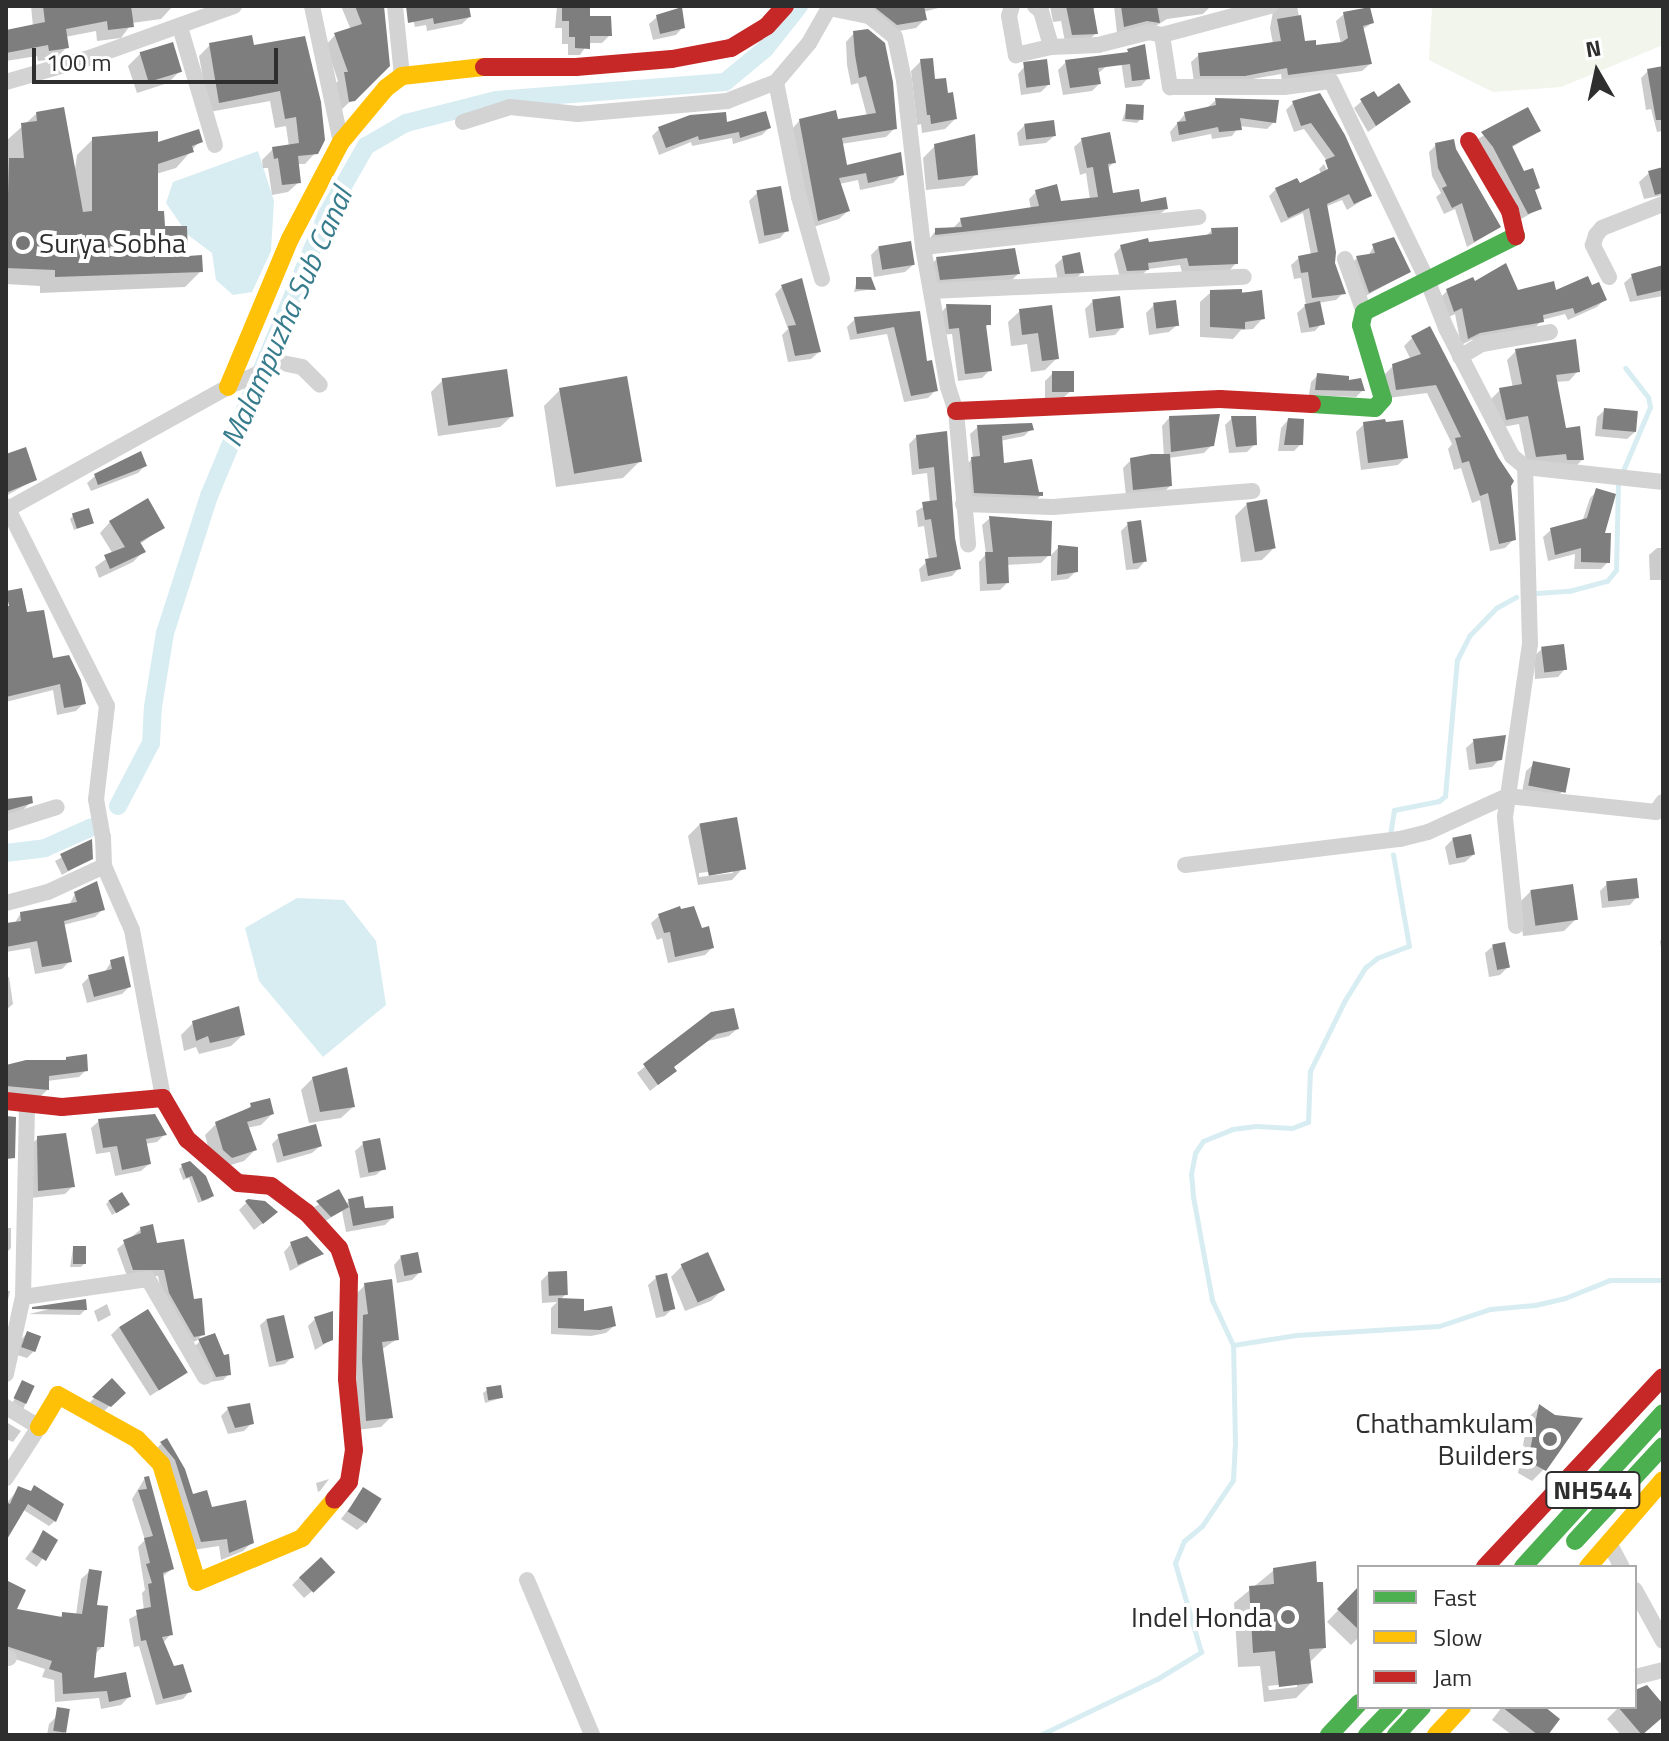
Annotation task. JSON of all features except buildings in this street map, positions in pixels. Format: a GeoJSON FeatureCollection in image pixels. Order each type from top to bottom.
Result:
{"type":"FeatureCollection","features":[{"type":"Feature","properties":{"kind":"main road"},"geometry":{"type":"LineString","coordinates":[[228,387],[290,239],[341,142],[386,88],[402,76],[485,67],[576,67],[672,59],[731,48],[767,26],[785,6]]}},
{"type":"Feature","properties":{"kind":"main road"},"geometry":{"type":"LineString","coordinates":[[956,411],[1220,399],[1375,408],[1383,399],[1361,325],[1364,312],[1516,238],[1510,211],[1469,141]]}},
{"type":"Feature","properties":{"kind":"main road"},"geometry":{"type":"LineString","coordinates":[[6,1101],[62,1107],[163,1098],[187,1139],[238,1183],[271,1186],[307,1213],[339,1248],[349,1277],[347,1379],[354,1450],[349,1482],[302,1538],[197,1582],[161,1464],[137,1439],[58,1395],[39,1427]]}},
{"type":"Feature","properties":{"kind":"main road"},"geometry":{"type":"LineString","coordinates":[[1487,1565],[1663,1377]]}},
{"type":"Feature","properties":{"kind":"main road","name":"NH544"},"geometry":{"type":"LineString","coordinates":[[1525,1565],[1663,1413]]}},
{"type":"Feature","properties":{"kind":"main road","name":"NH544"},"geometry":{"type":"LineString","coordinates":[[1561,1556],[1663,1446]]}},
{"type":"Feature","properties":{"kind":"main road"},"geometry":{"type":"LineString","coordinates":[[1590,1565],[1663,1480]]}},
{"type":"Feature","properties":{"kind":"main road"},"geometry":{"type":"LineString","coordinates":[[1329,1735],[1357,1705]]}},
{"type":"Feature","properties":{"kind":"main road"},"geometry":{"type":"LineString","coordinates":[[1367,1735],[1392,1709]]}},
{"type":"Feature","properties":{"kind":"main road"},"geometry":{"type":"LineString","coordinates":[[1396,1735],[1420,1709]]}},
{"type":"Feature","properties":{"kind":"main road"},"geometry":{"type":"LineString","coordinates":[[1436,1735],[1460,1709]]}},
{"type":"Feature","properties":{"kind":"street"},"geometry":{"type":"LineString","coordinates":[[6,82],[180,27],[234,6]]}},
{"type":"Feature","properties":{"kind":"street"},"geometry":{"type":"LineString","coordinates":[[312,6],[341,142]]}},
{"type":"Feature","properties":{"kind":"street"},"geometry":{"type":"LineString","coordinates":[[395,6],[402,76]]}},
{"type":"Feature","properties":{"kind":"street"},"geometry":{"type":"LineString","coordinates":[[1012,6],[1009,16],[1016,55],[1051,47],[1098,45],[1149,32],[1162,35],[1270,6]]}},
{"type":"Feature","properties":{"kind":"street"},"geometry":{"type":"LineString","coordinates":[[1035,6],[1041,11],[1051,47]]}},
{"type":"Feature","properties":{"kind":"street"},"geometry":{"type":"LineString","coordinates":[[463,122],[510,107],[578,114],[727,101],[776,82],[809,43],[830,7],[869,16],[886,26],[895,37],[923,247],[948,387],[956,411],[968,544]]}},
{"type":"Feature","properties":{"kind":"street"},"geometry":{"type":"LineString","coordinates":[[180,27],[215,145]]}},
{"type":"Feature","properties":{"kind":"street"},"geometry":{"type":"LineString","coordinates":[[1162,35],[1170,87],[1284,87],[1331,81],[1428,282],[1460,357],[1512,456],[1525,467],[1663,482]]}},
{"type":"Feature","properties":{"kind":"street"},"geometry":{"type":"LineString","coordinates":[[776,82],[799,197],[822,279]]}},
{"type":"Feature","properties":{"kind":"street"},"geometry":{"type":"LineString","coordinates":[[1609,277],[1593,245],[1596,235],[1602,228],[1663,204]]}},
{"type":"Feature","properties":{"kind":"street"},"geometry":{"type":"LineString","coordinates":[[923,247],[1198,217]]}},
{"type":"Feature","properties":{"kind":"street"},"geometry":{"type":"LineString","coordinates":[[1345,259],[1364,312]]}},
{"type":"Feature","properties":{"kind":"street"},"geometry":{"type":"LineString","coordinates":[[931,291],[1244,277]]}},
{"type":"Feature","properties":{"kind":"street"},"geometry":{"type":"LineString","coordinates":[[1460,357],[1482,344],[1550,332]]}},
{"type":"Feature","properties":{"kind":"street"},"geometry":{"type":"LineString","coordinates":[[163,1098],[132,930],[104,866],[103,837],[96,799],[107,706],[7,507],[228,387],[282,363],[302,367],[320,385]]}},
{"type":"Feature","properties":{"kind":"street"},"geometry":{"type":"LineString","coordinates":[[1516,926],[1505,817],[1530,644],[1525,467]]}},
{"type":"Feature","properties":{"kind":"street"},"geometry":{"type":"LineString","coordinates":[[963,504],[1053,507],[1252,491]]}},
{"type":"Feature","properties":{"kind":"street"},"geometry":{"type":"LineString","coordinates":[[1185,865],[1400,839],[1428,832],[1507,796],[1656,812],[1663,802]]}},
{"type":"Feature","properties":{"kind":"street"},"geometry":{"type":"LineString","coordinates":[[6,823],[57,807]]}},
{"type":"Feature","properties":{"kind":"street"},"geometry":{"type":"LineString","coordinates":[[6,903],[48,892],[104,866]]}},
{"type":"Feature","properties":{"kind":"street"},"geometry":{"type":"LineString","coordinates":[[6,1374],[23,1297],[27,1103]]}},
{"type":"Feature","properties":{"kind":"street"},"geometry":{"type":"LineString","coordinates":[[23,1297],[148,1279],[205,1377]]}},
{"type":"Feature","properties":{"kind":"street"},"geometry":{"type":"LineString","coordinates":[[6,1407],[39,1427],[6,1478]]}},
{"type":"Feature","properties":{"kind":"street"},"geometry":{"type":"LineString","coordinates":[[1609,1543],[1621,1565]]}},
{"type":"Feature","properties":{"kind":"street"},"geometry":{"type":"LineString","coordinates":[[527,1580],[592,1735]]}},
{"type":"Feature","properties":{"kind":"street"},"geometry":{"type":"LineString","coordinates":[[1637,1594],[1663,1641]]}},
{"type":"Feature","properties":{"kind":"street"},"geometry":{"type":"LineString","coordinates":[[1637,1676],[1663,1670]]}},
{"type":"Feature","properties":{"kind":"shaded area"},"geometry":{"type":"Polygon","coordinates":[[[1432,6],[1663,6],[1663,45],[1561,87],[1493,92],[1429,60],[1432,6]]]}},
{"type":"Feature","properties":{"kind":"shaded area"},"geometry":{"type":"Polygon","coordinates":[[[258,151],[274,201],[271,251],[252,292],[233,295],[216,280],[212,253],[188,235],[166,203],[173,182],[258,151]]]}},
{"type":"Feature","properties":{"kind":"shaded area"},"geometry":{"type":"Polygon","coordinates":[[[297,898],[344,900],[376,941],[386,1005],[323,1057],[259,981],[245,928],[297,898]]]}},
{"type":"Feature","properties":{"kind":"waterway","name":"Malampuzha Sub Canal"},"geometry":{"type":"LineString","coordinates":[[118,806],[151,743],[153,707],[165,633],[209,496],[326,216],[366,146],[406,123],[496,100],[725,82],[765,49],[799,6]]}},
{"type":"Feature","properties":{"kind":"waterway"},"geometry":{"type":"LineString","coordinates":[[1622,473],[1650,407],[1648,397],[1625,368]]}},
{"type":"Feature","properties":{"kind":"waterway"},"geometry":{"type":"LineString","coordinates":[[1537,593],[1569,591],[1607,581],[1616,570],[1618,481]]}},
{"type":"Feature","properties":{"kind":"waterway"},"geometry":{"type":"LineString","coordinates":[[1390,835],[1394,810],[1439,801],[1445,796],[1457,660],[1469,636],[1496,608],[1516,597]]}},
{"type":"Feature","properties":{"kind":"waterway","name":"Malampuzha Sub Canal"},"geometry":{"type":"LineString","coordinates":[[6,853],[45,848],[92,827]]}},
{"type":"Feature","properties":{"kind":"waterway"},"geometry":{"type":"LineString","coordinates":[[1040,1735],[1157,1679],[1201,1652],[1175,1563],[1184,1541],[1202,1526],[1233,1480],[1235,1445],[1233,1345],[1212,1300],[1193,1196],[1191,1174],[1195,1153],[1203,1141],[1232,1129],[1256,1126],[1292,1128],[1308,1122],[1310,1071],[1345,1000],[1366,967],[1377,958],[1409,946],[1393,854]]}},
{"type":"Feature","properties":{"kind":"waterway"},"geometry":{"type":"LineString","coordinates":[[1233,1345],[1296,1335],[1439,1326],[1490,1309],[1535,1305],[1565,1298],[1610,1280],[1663,1280]]}},
{"type":"Feature","properties":{"kind":"traffic: fast"},"geometry":{"type":"LineString","coordinates":[[1312,404],[1375,408],[1383,399],[1361,325],[1364,312],[1516,236]]}},
{"type":"Feature","properties":{"kind":"traffic: fast"},"geometry":{"type":"LineString","coordinates":[[1525,1565],[1663,1413]]}},
{"type":"Feature","properties":{"kind":"traffic: fast"},"geometry":{"type":"LineString","coordinates":[[1575,1541],[1663,1446]]}},
{"type":"Feature","properties":{"kind":"traffic: fast"},"geometry":{"type":"LineString","coordinates":[[1329,1735],[1357,1705]]}},
{"type":"Feature","properties":{"kind":"traffic: fast"},"geometry":{"type":"LineString","coordinates":[[1367,1735],[1392,1709]]}},
{"type":"Feature","properties":{"kind":"traffic: fast"},"geometry":{"type":"LineString","coordinates":[[1396,1735],[1420,1709]]}},
{"type":"Feature","properties":{"kind":"traffic: slow"},"geometry":{"type":"LineString","coordinates":[[228,387],[290,239],[341,142],[386,88],[402,76],[484,67]]}},
{"type":"Feature","properties":{"kind":"traffic: slow"},"geometry":{"type":"LineString","coordinates":[[39,1427],[58,1395],[137,1439],[161,1464],[197,1582],[302,1538],[334,1500]]}},
{"type":"Feature","properties":{"kind":"traffic: slow"},"geometry":{"type":"LineString","coordinates":[[1590,1565],[1663,1480]]}},
{"type":"Feature","properties":{"kind":"traffic: slow"},"geometry":{"type":"LineString","coordinates":[[1436,1735],[1460,1709]]}},
{"type":"Feature","properties":{"kind":"traffic: jam"},"geometry":{"type":"LineString","coordinates":[[484,67],[576,67],[672,59],[731,48],[767,26],[785,6]]}},
{"type":"Feature","properties":{"kind":"traffic: jam"},"geometry":{"type":"LineString","coordinates":[[1469,141],[1510,211],[1516,236]]}},
{"type":"Feature","properties":{"kind":"traffic: jam"},"geometry":{"type":"LineString","coordinates":[[956,411],[1220,399],[1312,404]]}},
{"type":"Feature","properties":{"kind":"traffic: jam"},"geometry":{"type":"LineString","coordinates":[[6,1101],[62,1107],[163,1098],[187,1139],[238,1183],[271,1186],[307,1213],[339,1248],[349,1277],[347,1379],[354,1450],[349,1482],[334,1500]]}},
{"type":"Feature","properties":{"kind":"traffic: jam"},"geometry":{"type":"LineString","coordinates":[[1487,1565],[1663,1377]]}},
{"type":"Feature","properties":{"kind":"place","name":"Surya Sobha"},"geometry":{"type":"Point","coordinates":[23,243]}},
{"type":"Feature","properties":{"kind":"place","name":"Chathamkulam Builders"},"geometry":{"type":"Point","coordinates":[1550,1439]}},
{"type":"Feature","properties":{"kind":"place","name":"Indel Honda"},"geometry":{"type":"Point","coordinates":[1288,1617]}}]}
